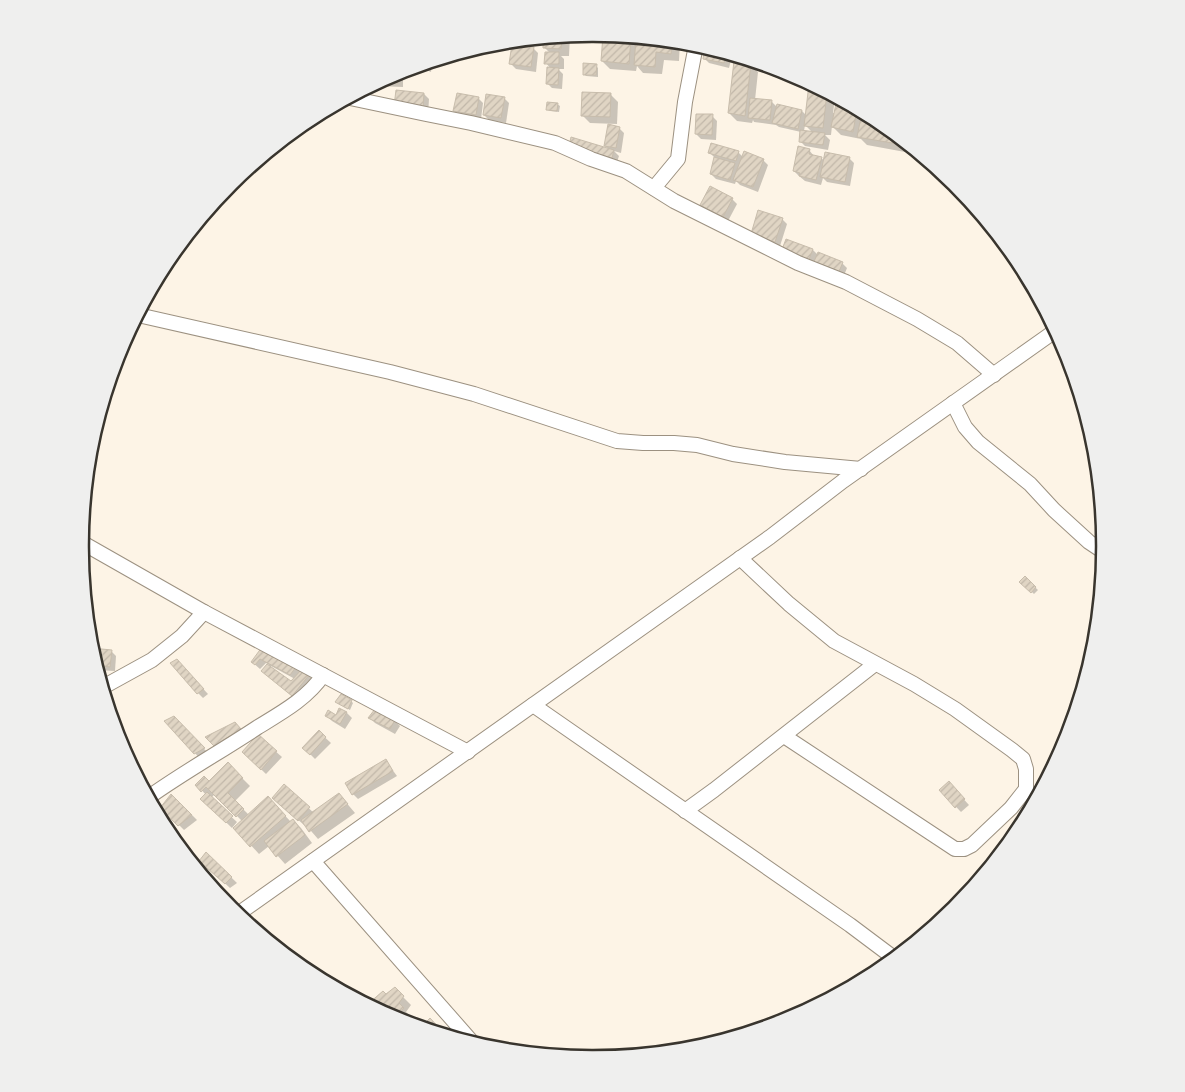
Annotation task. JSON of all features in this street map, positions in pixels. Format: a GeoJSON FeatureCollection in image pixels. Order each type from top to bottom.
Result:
{"type":"FeatureCollection","features":[{"type":"Feature","properties":{"kind":"street"},"geometry":{"type":"LineString","coordinates":[[654,188],[678,159],[685,102],[694,53]]}},
{"type":"Feature","properties":{"kind":"street"},"geometry":{"type":"LineString","coordinates":[[359,100],[556,142],[591,159],[626,171],[674,201],[798,263],[846,282],[917,319],[957,343],[994,375]]}},
{"type":"Feature","properties":{"kind":"street"},"geometry":{"type":"LineString","coordinates":[[144,316],[399,374],[474,394],[617,441],[689,444],[785,462],[861,469]]}},
{"type":"Feature","properties":{"kind":"street"},"geometry":{"type":"LineString","coordinates":[[244,910],[740,558],[1050,335]]}},
{"type":"Feature","properties":{"kind":"street"},"geometry":{"type":"LineString","coordinates":[[953,403],[965,427],[978,442],[1030,484],[1054,510],[1096,547]]}},
{"type":"Feature","properties":{"kind":"street"},"geometry":{"type":"LineString","coordinates":[[89,547],[204,612],[468,752]]}},
{"type":"Feature","properties":{"kind":"street"},"geometry":{"type":"LineString","coordinates":[[740,558],[789,604],[834,641],[914,684],[955,709],[1012,750],[1023,759],[1026,770],[1026,788],[1011,808],[972,845],[964,849],[955,849],[784,736]]}},
{"type":"Feature","properties":{"kind":"street"},"geometry":{"type":"LineString","coordinates":[[108,684],[152,660],[182,636],[204,612]]}},
{"type":"Feature","properties":{"kind":"street"},"geometry":{"type":"LineString","coordinates":[[684,811],[714,790],[875,664]]}},
{"type":"Feature","properties":{"kind":"street"},"geometry":{"type":"LineString","coordinates":[[154,794],[178,776],[234,743],[301,698],[318,684],[323,675]]}},
{"type":"Feature","properties":{"kind":"street"},"geometry":{"type":"LineString","coordinates":[[534,705],[888,953]]}},
{"type":"Feature","properties":{"kind":"street"},"geometry":{"type":"LineString","coordinates":[[314,861],[465,1033]]}},
{"type":"Feature","properties":{"kind":"building"},"geometry":{"type":"Polygon","coordinates":[[[602,43],[630,44],[629,64],[601,61],[602,43]]]}},
{"type":"Feature","properties":{"kind":"building"},"geometry":{"type":"Polygon","coordinates":[[[561,44],[561,49],[543,48],[543,46],[561,44]]]}},
{"type":"Feature","properties":{"kind":"building"},"geometry":{"type":"Polygon","coordinates":[[[635,45],[671,49],[671,54],[656,52],[655,67],[634,65],[635,45]]]}},
{"type":"Feature","properties":{"kind":"building"},"geometry":{"type":"Polygon","coordinates":[[[534,47],[531,67],[509,64],[511,49],[534,47]]]}},
{"type":"Feature","properties":{"kind":"building"},"geometry":{"type":"Polygon","coordinates":[[[545,52],[559,52],[559,64],[544,64],[545,52]]]}},
{"type":"Feature","properties":{"kind":"building"},"geometry":{"type":"Polygon","coordinates":[[[704,55],[725,60],[724,63],[703,59],[704,55]]]}},
{"type":"Feature","properties":{"kind":"building"},"geometry":{"type":"Polygon","coordinates":[[[583,63],[597,64],[596,75],[583,75],[583,63]]]}},
{"type":"Feature","properties":{"kind":"building"},"geometry":{"type":"Polygon","coordinates":[[[734,63],[750,68],[745,116],[728,113],[734,63]]]}},
{"type":"Feature","properties":{"kind":"building"},"geometry":{"type":"Polygon","coordinates":[[[547,67],[559,68],[558,85],[546,84],[547,67]]]}},
{"type":"Feature","properties":{"kind":"building"},"geometry":{"type":"Polygon","coordinates":[[[396,90],[424,93],[423,109],[394,106],[396,90]]]}},
{"type":"Feature","properties":{"kind":"building"},"geometry":{"type":"Polygon","coordinates":[[[808,91],[826,100],[823,128],[804,126],[808,91]]]}},
{"type":"Feature","properties":{"kind":"building"},"geometry":{"type":"Polygon","coordinates":[[[582,92],[611,93],[610,117],[581,116],[582,92]]]}},
{"type":"Feature","properties":{"kind":"building"},"geometry":{"type":"Polygon","coordinates":[[[457,93],[479,97],[476,115],[453,111],[457,93]]]}},
{"type":"Feature","properties":{"kind":"building"},"geometry":{"type":"Polygon","coordinates":[[[486,94],[505,97],[501,118],[483,115],[486,94]]]}},
{"type":"Feature","properties":{"kind":"building"},"geometry":{"type":"Polygon","coordinates":[[[750,98],[772,100],[770,120],[748,118],[750,98]]]}},
{"type":"Feature","properties":{"kind":"building"},"geometry":{"type":"Polygon","coordinates":[[[547,102],[558,103],[557,111],[546,110],[547,102]]]}},
{"type":"Feature","properties":{"kind":"building"},"geometry":{"type":"Polygon","coordinates":[[[777,104],[802,110],[798,129],[772,123],[777,104]]]}},
{"type":"Feature","properties":{"kind":"building"},"geometry":{"type":"Polygon","coordinates":[[[836,105],[856,117],[853,132],[831,127],[836,105]]]}},
{"type":"Feature","properties":{"kind":"building"},"geometry":{"type":"Polygon","coordinates":[[[696,114],[713,114],[712,135],[695,134],[696,114]]]}},
{"type":"Feature","properties":{"kind":"building"},"geometry":{"type":"Polygon","coordinates":[[[860,120],[894,143],[857,137],[860,120]]]}},
{"type":"Feature","properties":{"kind":"building"},"geometry":{"type":"Polygon","coordinates":[[[608,124],[620,127],[616,148],[604,146],[608,124]]]}},
{"type":"Feature","properties":{"kind":"building"},"geometry":{"type":"Polygon","coordinates":[[[800,130],[825,133],[823,145],[799,142],[800,130]]]}},
{"type":"Feature","properties":{"kind":"building"},"geometry":{"type":"Polygon","coordinates":[[[571,137],[614,150],[612,158],[569,146],[571,137]]]}},
{"type":"Feature","properties":{"kind":"building"},"geometry":{"type":"Polygon","coordinates":[[[711,143],[739,151],[736,161],[708,153],[711,143]]]}},
{"type":"Feature","properties":{"kind":"building"},"geometry":{"type":"Polygon","coordinates":[[[798,146],[810,149],[809,154],[822,157],[816,180],[799,176],[800,173],[793,171],[798,146]]]}},
{"type":"Feature","properties":{"kind":"building"},"geometry":{"type":"Polygon","coordinates":[[[744,151],[764,159],[753,187],[733,180],[744,151]]]}},
{"type":"Feature","properties":{"kind":"building"},"geometry":{"type":"Polygon","coordinates":[[[825,152],[850,157],[845,182],[820,177],[825,152]]]}},
{"type":"Feature","properties":{"kind":"building"},"geometry":{"type":"Polygon","coordinates":[[[714,157],[735,163],[730,180],[710,174],[714,157]]]}},
{"type":"Feature","properties":{"kind":"building"},"geometry":{"type":"Polygon","coordinates":[[[710,186],[733,198],[723,217],[700,205],[710,186]]]}},
{"type":"Feature","properties":{"kind":"building"},"geometry":{"type":"Polygon","coordinates":[[[758,210],[783,218],[775,242],[751,234],[758,210]]]}},
{"type":"Feature","properties":{"kind":"building"},"geometry":{"type":"Polygon","coordinates":[[[786,239],[813,249],[808,262],[781,252],[786,239]]]}},
{"type":"Feature","properties":{"kind":"building"},"geometry":{"type":"Polygon","coordinates":[[[818,252],[843,262],[838,274],[813,264],[818,252]]]}},
{"type":"Feature","properties":{"kind":"building"},"geometry":{"type":"Polygon","coordinates":[[[1025,576],[1036,587],[1031,593],[1019,582],[1025,576]]]}},
{"type":"Feature","properties":{"kind":"building"},"geometry":{"type":"Polygon","coordinates":[[[262,647],[296,667],[290,675],[260,659],[255,665],[251,662],[262,647]]]}},
{"type":"Feature","properties":{"kind":"building"},"geometry":{"type":"Polygon","coordinates":[[[100,649],[112,650],[110,667],[104,666],[100,649]]]}},
{"type":"Feature","properties":{"kind":"building"},"geometry":{"type":"Polygon","coordinates":[[[177,659],[204,689],[197,694],[170,663],[177,659]]]}},
{"type":"Feature","properties":{"kind":"building"},"geometry":{"type":"Polygon","coordinates":[[[267,664],[291,681],[302,669],[310,674],[292,696],[261,671],[267,664]]]}},
{"type":"Feature","properties":{"kind":"building"},"geometry":{"type":"Polygon","coordinates":[[[341,694],[352,700],[348,709],[335,702],[341,694]]]}},
{"type":"Feature","properties":{"kind":"building"},"geometry":{"type":"Polygon","coordinates":[[[339,708],[347,712],[340,724],[325,716],[328,710],[336,715],[339,708]]]}},
{"type":"Feature","properties":{"kind":"building"},"geometry":{"type":"Polygon","coordinates":[[[375,709],[395,720],[390,729],[368,718],[375,709]]]}},
{"type":"Feature","properties":{"kind":"building"},"geometry":{"type":"Polygon","coordinates":[[[174,716],[205,748],[194,754],[164,721],[174,716]]]}},
{"type":"Feature","properties":{"kind":"building"},"geometry":{"type":"Polygon","coordinates":[[[235,722],[241,729],[214,746],[205,737],[235,722]]]}},
{"type":"Feature","properties":{"kind":"building"},"geometry":{"type":"Polygon","coordinates":[[[319,730],[326,737],[310,755],[302,748],[319,730]]]}},
{"type":"Feature","properties":{"kind":"building"},"geometry":{"type":"Polygon","coordinates":[[[258,734],[277,751],[261,770],[242,752],[258,734]]]}},
{"type":"Feature","properties":{"kind":"building"},"geometry":{"type":"Polygon","coordinates":[[[386,759],[393,771],[352,795],[345,783],[386,759]]]}},
{"type":"Feature","properties":{"kind":"building"},"geometry":{"type":"Polygon","coordinates":[[[228,762],[243,778],[228,793],[244,809],[236,817],[206,787],[201,792],[195,785],[204,776],[209,781],[228,762]]]}},
{"type":"Feature","properties":{"kind":"building"},"geometry":{"type":"Polygon","coordinates":[[[949,781],[965,799],[955,808],[939,790],[949,781]]]}},
{"type":"Feature","properties":{"kind":"building"},"geometry":{"type":"Polygon","coordinates":[[[284,784],[310,807],[298,821],[272,798],[284,784]]]}},
{"type":"Feature","properties":{"kind":"building"},"geometry":{"type":"Polygon","coordinates":[[[207,792],[233,816],[226,823],[200,799],[207,792]]]}},
{"type":"Feature","properties":{"kind":"building"},"geometry":{"type":"Polygon","coordinates":[[[339,793],[348,804],[309,832],[301,820],[339,793]]]}},
{"type":"Feature","properties":{"kind":"building"},"geometry":{"type":"Polygon","coordinates":[[[171,794],[192,815],[178,826],[161,806],[171,794]]]}},
{"type":"Feature","properties":{"kind":"building"},"geometry":{"type":"Polygon","coordinates":[[[268,796],[286,816],[250,847],[233,828],[268,796]]]}},
{"type":"Feature","properties":{"kind":"building"},"geometry":{"type":"Polygon","coordinates":[[[293,819],[305,835],[276,857],[264,841],[293,819]]]}},
{"type":"Feature","properties":{"kind":"building"},"geometry":{"type":"Polygon","coordinates":[[[206,852],[232,877],[225,884],[199,861],[206,852]]]}},
{"type":"Feature","properties":{"kind":"building"},"geometry":{"type":"Polygon","coordinates":[[[395,987],[404,996],[399,1003],[404,1008],[400,1011],[373,999],[383,991],[386,994],[395,987]]]}},
{"type":"Feature","properties":{"kind":"building"},"geometry":{"type":"Polygon","coordinates":[[[430,1018],[436,1024],[431,1023],[427,1021],[430,1018]]]}}]}
